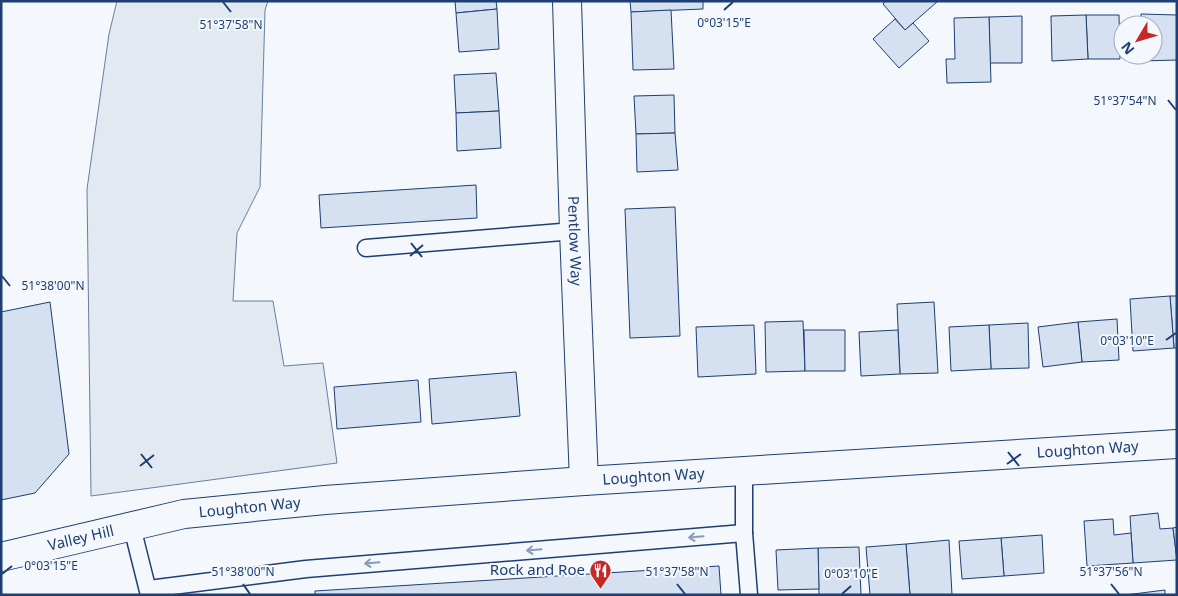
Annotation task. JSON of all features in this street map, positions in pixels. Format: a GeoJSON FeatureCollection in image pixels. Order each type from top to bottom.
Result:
{"type":"FeatureCollection","features":[{"type":"Feature","properties":{"kind":"street","name":"Pentlow Way"},"geometry":{"type":"LineString","coordinates":[[567,1],[584,481]]}},
{"type":"Feature","properties":{"kind":"street","name":"Loughton Way"},"geometry":{"type":"LineString","coordinates":[[132,527],[184,514],[335,500],[744,470],[1177,444]]}},
{"type":"Feature","properties":{"kind":"street","name":"Valley Hill"},"geometry":{"type":"LineString","coordinates":[[1,557],[132,527]]}},
{"type":"Feature","properties":{"kind":"lane"},"geometry":{"type":"LineString","coordinates":[[366,248],[574,231]]}},
{"type":"Feature","properties":{"kind":"lane"},"geometry":{"type":"LineString","coordinates":[[744,470],[744,533],[749,595]]}},
{"type":"Feature","properties":{"kind":"lane"},"geometry":{"type":"LineString","coordinates":[[132,527],[149,592],[306,569],[744,533]]}},
{"type":"Feature","properties":{"kind":"shaded area"},"geometry":{"type":"Polygon","coordinates":[[[117,1],[268,1],[265,10],[260,187],[237,233],[233,301],[273,301],[284,366],[323,363],[337,463],[91,496],[87,189],[109,34],[117,1]]]}},
{"type":"Feature","properties":{"kind":"building"},"geometry":{"type":"Polygon","coordinates":[[[455,1],[496,1],[497,9],[456,13],[455,1]]]}},
{"type":"Feature","properties":{"kind":"building"},"geometry":{"type":"Polygon","coordinates":[[[630,1],[703,1],[703,9],[631,12],[630,1]]]}},
{"type":"Feature","properties":{"kind":"building"},"geometry":{"type":"Polygon","coordinates":[[[886,1],[938,1],[905,30],[883,4],[886,1]]]}},
{"type":"Feature","properties":{"kind":"building"},"geometry":{"type":"Polygon","coordinates":[[[497,9],[499,49],[459,52],[456,13],[497,9]]]}},
{"type":"Feature","properties":{"kind":"building"},"geometry":{"type":"Polygon","coordinates":[[[671,10],[674,69],[633,70],[631,12],[671,10]]]}},
{"type":"Feature","properties":{"kind":"building"},"geometry":{"type":"Polygon","coordinates":[[[1141,14],[1177,15],[1177,60],[1163,60],[1163,15],[1141,14]]]}},
{"type":"Feature","properties":{"kind":"building"},"geometry":{"type":"Polygon","coordinates":[[[1086,15],[1113,15],[1113,59],[1088,59],[1086,15]]]}},
{"type":"Feature","properties":{"kind":"building"},"geometry":{"type":"Polygon","coordinates":[[[1086,15],[1088,59],[1052,61],[1051,16],[1086,15]]]}},
{"type":"Feature","properties":{"kind":"building"},"geometry":{"type":"Polygon","coordinates":[[[1022,16],[1022,63],[990,63],[989,17],[1022,16]]]}},
{"type":"Feature","properties":{"kind":"building"},"geometry":{"type":"Polygon","coordinates":[[[989,17],[991,82],[947,83],[946,59],[955,59],[954,18],[989,17]]]}},
{"type":"Feature","properties":{"kind":"building"},"geometry":{"type":"Polygon","coordinates":[[[895,19],[905,30],[913,23],[929,41],[899,68],[873,39],[895,19]]]}},
{"type":"Feature","properties":{"kind":"building"},"geometry":{"type":"Polygon","coordinates":[[[496,73],[499,111],[456,113],[454,75],[496,73]]]}},
{"type":"Feature","properties":{"kind":"building"},"geometry":{"type":"Polygon","coordinates":[[[674,95],[675,133],[636,134],[634,96],[674,95]]]}},
{"type":"Feature","properties":{"kind":"building"},"geometry":{"type":"Polygon","coordinates":[[[499,111],[501,148],[457,151],[456,113],[499,111]]]}},
{"type":"Feature","properties":{"kind":"building"},"geometry":{"type":"Polygon","coordinates":[[[675,133],[678,170],[637,172],[636,134],[675,133]]]}},
{"type":"Feature","properties":{"kind":"building"},"geometry":{"type":"Polygon","coordinates":[[[476,185],[477,218],[321,228],[319,195],[476,185]]]}},
{"type":"Feature","properties":{"kind":"building"},"geometry":{"type":"Polygon","coordinates":[[[675,207],[680,336],[630,338],[625,209],[675,207]]]}},
{"type":"Feature","properties":{"kind":"building"},"geometry":{"type":"Polygon","coordinates":[[[1170,296],[1177,296],[1177,348],[1174,348],[1170,296]]]}},
{"type":"Feature","properties":{"kind":"building"},"geometry":{"type":"Polygon","coordinates":[[[1170,296],[1174,348],[1133,351],[1130,299],[1170,296]]]}},
{"type":"Feature","properties":{"kind":"building"},"geometry":{"type":"Polygon","coordinates":[[[50,302],[69,454],[35,493],[1,500],[1,312],[50,302]]]}},
{"type":"Feature","properties":{"kind":"building"},"geometry":{"type":"Polygon","coordinates":[[[934,302],[938,373],[900,374],[897,304],[934,302]]]}},
{"type":"Feature","properties":{"kind":"building"},"geometry":{"type":"Polygon","coordinates":[[[1117,319],[1119,360],[1082,362],[1078,322],[1117,319]]]}},
{"type":"Feature","properties":{"kind":"building"},"geometry":{"type":"Polygon","coordinates":[[[803,321],[805,371],[766,372],[765,322],[803,321]]]}},
{"type":"Feature","properties":{"kind":"building"},"geometry":{"type":"Polygon","coordinates":[[[1078,322],[1082,362],[1043,367],[1038,327],[1078,322]]]}},
{"type":"Feature","properties":{"kind":"building"},"geometry":{"type":"Polygon","coordinates":[[[1028,323],[1029,368],[991,369],[989,325],[1028,323]]]}},
{"type":"Feature","properties":{"kind":"building"},"geometry":{"type":"Polygon","coordinates":[[[754,325],[756,374],[698,377],[696,327],[754,325]]]}},
{"type":"Feature","properties":{"kind":"building"},"geometry":{"type":"Polygon","coordinates":[[[989,325],[991,369],[951,371],[949,327],[989,325]]]}},
{"type":"Feature","properties":{"kind":"building"},"geometry":{"type":"Polygon","coordinates":[[[804,330],[845,330],[845,371],[805,371],[804,330]]]}},
{"type":"Feature","properties":{"kind":"building"},"geometry":{"type":"Polygon","coordinates":[[[898,330],[900,374],[861,376],[859,332],[898,330]]]}},
{"type":"Feature","properties":{"kind":"building"},"geometry":{"type":"Polygon","coordinates":[[[516,372],[520,416],[432,424],[429,379],[516,372]]]}},
{"type":"Feature","properties":{"kind":"building"},"geometry":{"type":"Polygon","coordinates":[[[418,380],[421,422],[337,429],[334,387],[418,380]]]}},
{"type":"Feature","properties":{"kind":"building"},"geometry":{"type":"Polygon","coordinates":[[[1158,513],[1160,529],[1173,528],[1177,560],[1133,563],[1130,516],[1158,513]]]}},
{"type":"Feature","properties":{"kind":"building"},"geometry":{"type":"Polygon","coordinates":[[[1113,519],[1114,535],[1131,533],[1133,563],[1087,566],[1084,521],[1113,519]]]}},
{"type":"Feature","properties":{"kind":"building"},"geometry":{"type":"Polygon","coordinates":[[[1177,527],[1177,560],[1173,528],[1177,527]]]}},
{"type":"Feature","properties":{"kind":"building"},"geometry":{"type":"Polygon","coordinates":[[[1042,535],[1044,573],[1004,576],[1001,538],[1042,535]]]}},
{"type":"Feature","properties":{"kind":"building"},"geometry":{"type":"Polygon","coordinates":[[[1001,538],[1004,576],[962,579],[959,541],[1001,538]]]}},
{"type":"Feature","properties":{"kind":"building"},"geometry":{"type":"Polygon","coordinates":[[[949,540],[952,595],[910,595],[906,544],[949,540]]]}},
{"type":"Feature","properties":{"kind":"building"},"geometry":{"type":"Polygon","coordinates":[[[906,544],[910,595],[870,595],[866,547],[906,544]]]}},
{"type":"Feature","properties":{"kind":"building"},"geometry":{"type":"Polygon","coordinates":[[[859,547],[861,595],[819,595],[818,548],[859,547]]]}},
{"type":"Feature","properties":{"kind":"building"},"geometry":{"type":"Polygon","coordinates":[[[818,548],[819,589],[778,590],[776,550],[818,548]]]}},
{"type":"Feature","properties":{"kind":"building"},"geometry":{"type":"Polygon","coordinates":[[[719,566],[721,595],[315,595],[315,591],[719,566]]]}},
{"type":"Feature","properties":{"kind":"building"},"geometry":{"type":"Polygon","coordinates":[[[1165,590],[1165,595],[1125,595],[1165,590]]]}},
{"type":"Feature","properties":{"kind":"place","name":"Rock and Roe"},"geometry":{"type":"Point","coordinates":[601,589]}}]}
